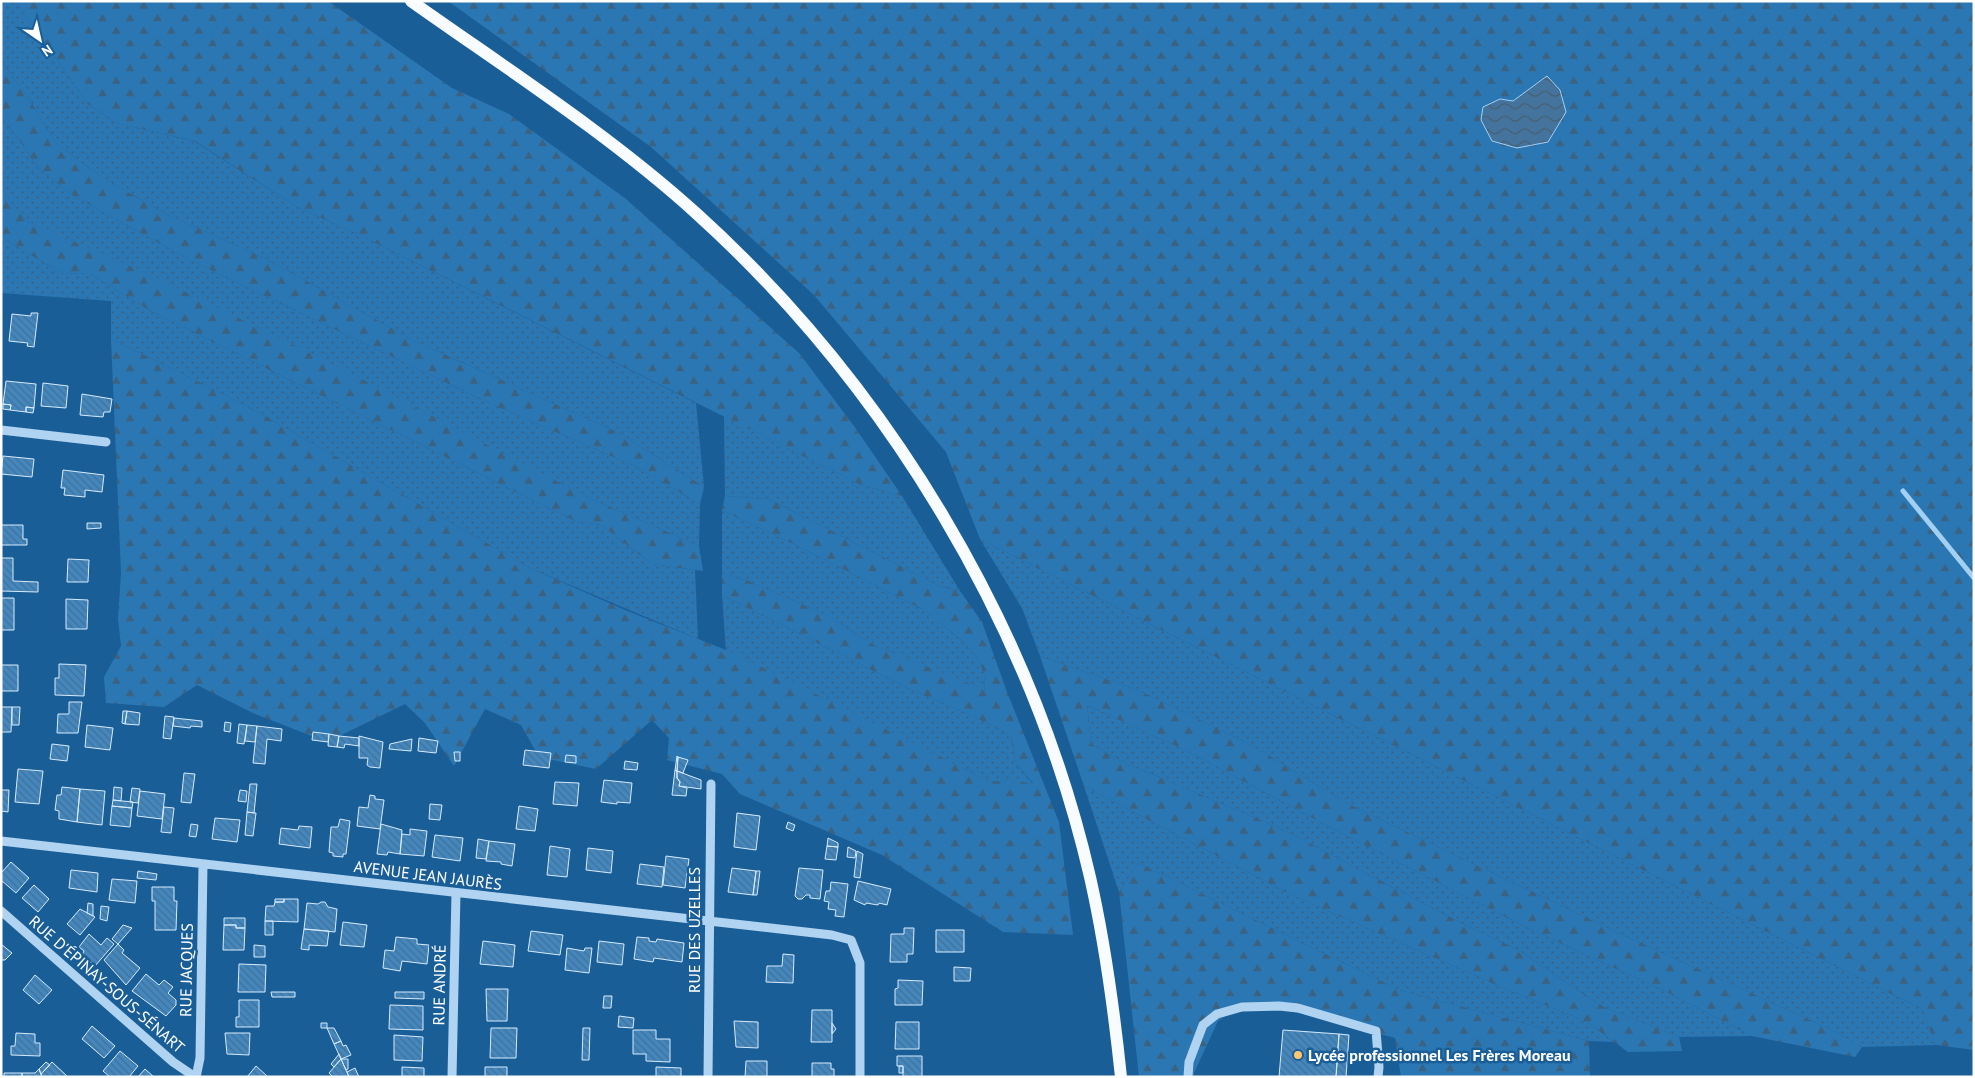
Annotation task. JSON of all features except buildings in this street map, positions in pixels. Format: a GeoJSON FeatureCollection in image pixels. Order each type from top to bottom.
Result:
{"type":"FeatureCollection","features":[{"type":"Feature","properties":{"kind":"main road"},"geometry":{"type":"LineString","coordinates":[[411,1],[638,163],[697,214],[763,278],[816,337],[863,395],[917,473],[961,548],[1010,645],[1040,718],[1065,788],[1090,876],[1106,958],[1122,1077]]}},
{"type":"Feature","properties":{"kind":"street"},"geometry":{"type":"LineString","coordinates":[[1,430],[106,442]]}},
{"type":"Feature","properties":{"kind":"street","name":"RUE DES UZELLES"},"geometry":{"type":"LineString","coordinates":[[708,1077],[711,784]]}},
{"type":"Feature","properties":{"kind":"street","name":"AVENUE JEAN JAURÈS"},"geometry":{"type":"LineString","coordinates":[[1,841],[456,894],[832,935],[851,940],[860,963],[860,1077]]}},
{"type":"Feature","properties":{"kind":"street","name":"RUE JACQUES"},"geometry":{"type":"LineString","coordinates":[[195,1077],[200,1058],[203,864]]}},
{"type":"Feature","properties":{"kind":"street","name":"RUE ANDRÉ"},"geometry":{"type":"LineString","coordinates":[[452,1077],[456,894]]}},
{"type":"Feature","properties":{"kind":"street","name":"RUE D'ÉPINAY-SOUS-SÉNART"},"geometry":{"type":"LineString","coordinates":[[1,911],[173,1062],[195,1077]]}},
{"type":"Feature","properties":{"kind":"street"},"geometry":{"type":"LineString","coordinates":[[1188,1077],[1189,1062],[1203,1025],[1217,1014],[1242,1007],[1279,1006],[1298,1008],[1376,1031],[1378,1077]]}},
{"type":"Feature","properties":{"kind":"green space"},"geometry":{"type":"Polygon","coordinates":[[[1,1],[15,1],[88,104],[116,123],[194,141],[297,207],[358,234],[696,403],[704,487],[619,433],[414,341],[268,260],[164,213],[98,175],[56,143],[27,96],[1,61],[1,1]]]}},
{"type":"Feature","properties":{"kind":"green space"},"geometry":{"type":"Polygon","coordinates":[[[15,1],[328,1],[452,88],[509,114],[626,199],[799,353],[854,426],[902,496],[861,485],[358,234],[297,207],[195,141],[116,123],[88,104],[15,1]]]}},
{"type":"Feature","properties":{"kind":"green space"},"geometry":{"type":"Polygon","coordinates":[[[448,1],[1974,1],[1974,1050],[1936,1045],[1922,1009],[980,539],[946,452],[814,295],[651,147],[448,1]]]}},
{"type":"Feature","properties":{"kind":"green space"},"geometry":{"type":"Polygon","coordinates":[[[1,61],[27,96],[56,143],[98,175],[164,213],[268,260],[414,341],[619,433],[704,487],[700,504],[635,466],[489,403],[190,260],[74,196],[38,168],[21,142],[1,117],[1,61]]]}},
{"type":"Feature","properties":{"kind":"green space"},"geometry":{"type":"Polygon","coordinates":[[[1,117],[21,142],[38,168],[74,196],[190,260],[489,403],[635,466],[700,504],[699,546],[585,496],[25,220],[1,188],[1,117]]]}},
{"type":"Feature","properties":{"kind":"green space"},"geometry":{"type":"Polygon","coordinates":[[[1,188],[25,220],[151,275],[352,374],[585,496],[699,546],[703,571],[652,564],[601,525],[576,521],[553,510],[151,311],[90,274],[62,273],[6,240],[1,233],[1,188]]]}},
{"type":"Feature","properties":{"kind":"green space"},"geometry":{"type":"Polygon","coordinates":[[[1,233],[6,240],[62,273],[90,274],[151,311],[553,510],[576,521],[601,525],[652,564],[695,570],[698,639],[530,568],[247,406],[111,339],[111,301],[1,293],[1,233]]]}},
{"type":"Feature","properties":{"kind":"green space"},"geometry":{"type":"Polygon","coordinates":[[[111,339],[247,406],[530,568],[625,610],[736,654],[989,781],[1033,783],[1016,764],[1011,736],[975,717],[912,690],[722,595],[722,573],[748,581],[827,615],[871,644],[985,690],[984,674],[979,660],[965,643],[924,610],[722,510],[725,496],[769,499],[939,586],[960,591],[982,622],[1007,692],[1059,822],[1073,935],[1003,932],[882,855],[740,794],[722,774],[667,760],[669,738],[652,720],[596,769],[539,757],[521,725],[485,709],[454,766],[425,723],[405,704],[327,742],[253,713],[197,685],[164,707],[106,703],[104,677],[121,646],[118,619],[121,573],[111,339]]]}},
{"type":"Feature","properties":{"kind":"green space"},"geometry":{"type":"Polygon","coordinates":[[[724,416],[861,485],[902,496],[960,591],[939,586],[769,499],[725,496],[724,416]]]}},
{"type":"Feature","properties":{"kind":"green space"},"geometry":{"type":"Polygon","coordinates":[[[722,510],[924,610],[965,643],[979,660],[984,674],[985,691],[871,644],[827,615],[748,581],[722,573],[722,510]]]}},
{"type":"Feature","properties":{"kind":"green space"},"geometry":{"type":"Polygon","coordinates":[[[980,539],[1922,1009],[1936,1045],[1862,1047],[1836,1032],[1614,931],[1350,805],[1251,745],[1142,692],[1040,656],[1022,608],[980,539]]]}},
{"type":"Feature","properties":{"kind":"green space"},"geometry":{"type":"Polygon","coordinates":[[[722,595],[912,690],[975,717],[1011,736],[1016,764],[1033,784],[989,781],[726,651],[722,595]]]}},
{"type":"Feature","properties":{"kind":"green space"},"geometry":{"type":"Polygon","coordinates":[[[1040,656],[1142,692],[1251,745],[1350,805],[1614,931],[1836,1032],[1862,1047],[1855,1057],[1752,1036],[1667,992],[1528,928],[1345,835],[1183,749],[1087,705],[1091,744],[1121,761],[1286,831],[1455,920],[1518,950],[1603,1007],[1679,1037],[1682,1051],[1628,1052],[1587,1022],[1497,985],[1294,896],[1084,786],[1040,656]]]}},
{"type":"Feature","properties":{"kind":"green space"},"geometry":{"type":"Polygon","coordinates":[[[1087,705],[1183,749],[1345,835],[1528,928],[1667,992],[1752,1036],[1679,1037],[1603,1007],[1518,950],[1455,920],[1286,831],[1121,761],[1091,744],[1087,705]]]}},
{"type":"Feature","properties":{"kind":"green space"},"geometry":{"type":"Polygon","coordinates":[[[1084,786],[1294,896],[1497,985],[1587,1022],[1614,1042],[1589,1041],[1399,990],[1138,863],[1119,892],[1084,786]]]}},
{"type":"Feature","properties":{"kind":"green space"},"geometry":{"type":"Polygon","coordinates":[[[1138,863],[1399,990],[1589,1041],[1590,1077],[1401,1077],[1395,1038],[1303,1014],[1245,1003],[1218,1021],[1194,1073],[1194,1077],[1139,1077],[1119,892],[1138,863]]]}},
{"type":"Feature","properties":{"kind":"water"},"geometry":{"type":"Polygon","coordinates":[[[1547,76],[1560,90],[1566,112],[1548,142],[1517,148],[1492,141],[1481,120],[1483,107],[1500,99],[1513,101],[1547,76]]]}},
{"type":"Feature","properties":{"kind":"waterway"},"geometry":{"type":"LineString","coordinates":[[1903,491],[1974,578]]}},
{"type":"Feature","properties":{"kind":"place","name":"Lycée professionnel Les Frères Moreau"},"geometry":{"type":"Point","coordinates":[1298,1055]}}]}
